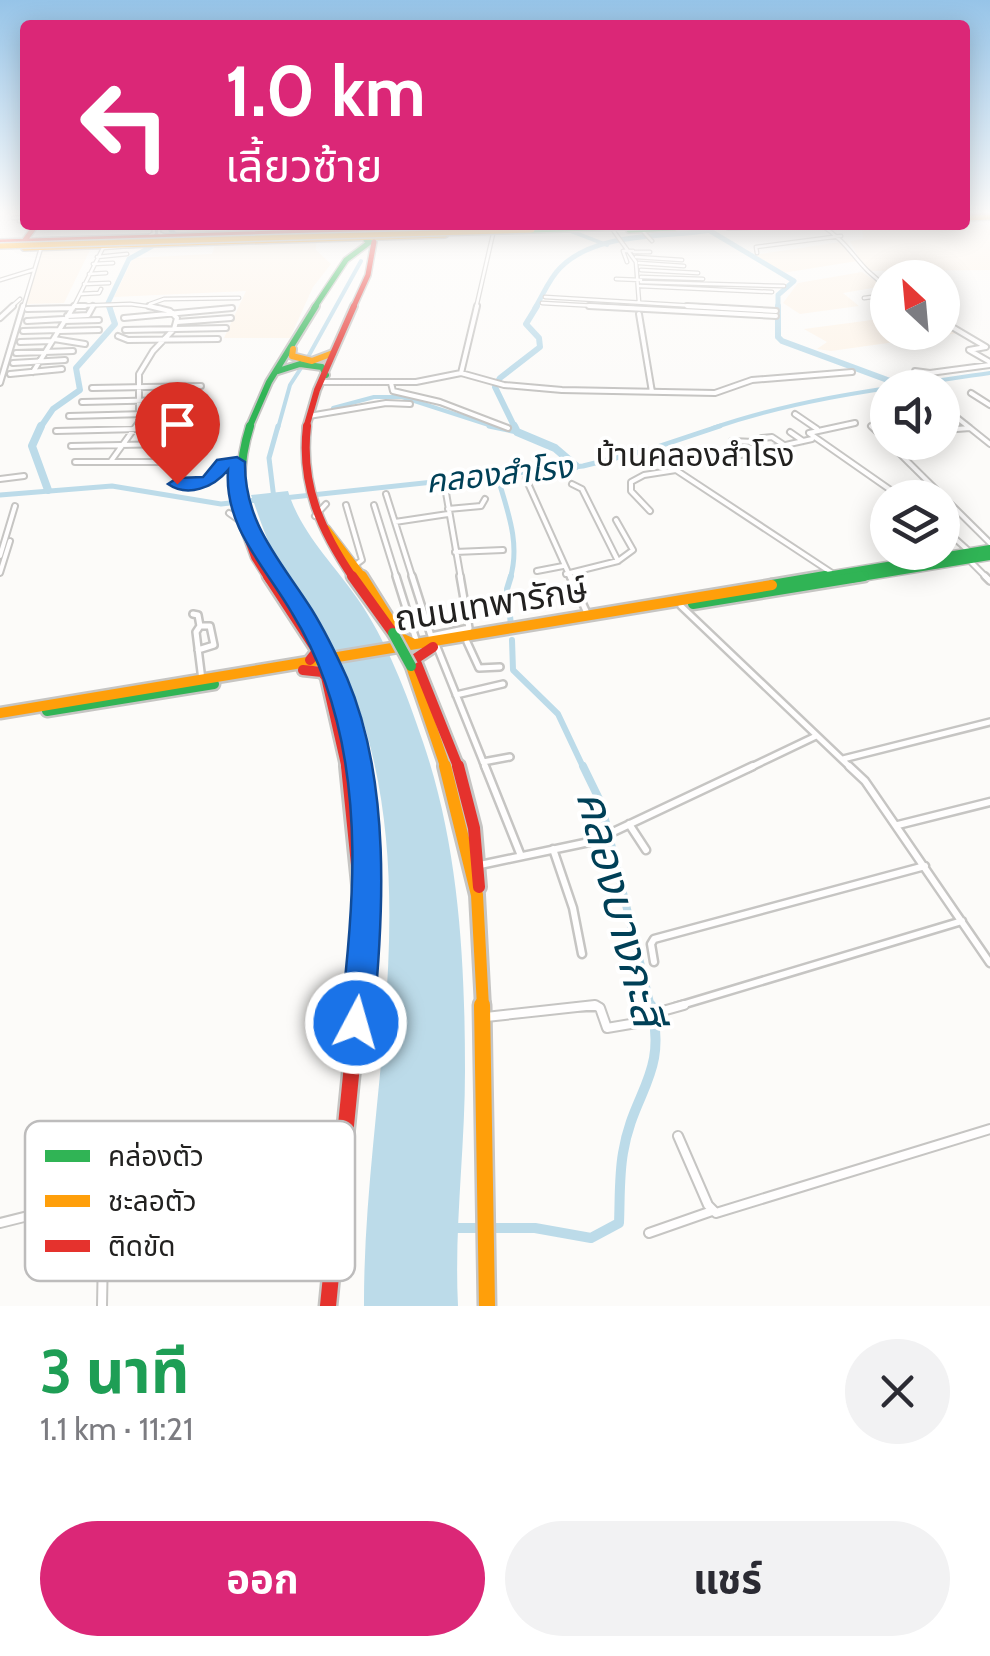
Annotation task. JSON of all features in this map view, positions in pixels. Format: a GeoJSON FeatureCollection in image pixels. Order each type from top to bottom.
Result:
{"type":"FeatureCollection","features":[{"type":"Feature","properties":{"kind":"main road"},"geometry":{"type":"LineString","coordinates":[[302,667],[317,651],[255,557],[236,484],[237,462],[248,420],[338,273]]}},
{"type":"Feature","properties":{"kind":"main road"},"geometry":{"type":"LineString","coordinates":[[370,273],[309,416],[302,439],[303,478],[326,539],[377,608],[411,666],[430,712],[460,814],[477,894]]}},
{"type":"Feature","properties":{"kind":"main road"},"geometry":{"type":"LineString","coordinates":[[296,343],[291,354],[302,360],[323,359],[336,350]]}},
{"type":"Feature","properties":{"kind":"main road"},"geometry":{"type":"LineString","coordinates":[[274,374],[286,366],[306,364],[322,367],[324,378]]}},
{"type":"Feature","properties":{"kind":"main road"},"geometry":{"type":"LineString","coordinates":[[314,514],[401,638],[424,644],[415,659],[469,809],[479,866],[486,1306]]}},
{"type":"Feature","properties":{"kind":"main road"},"geometry":{"type":"LineString","coordinates":[[243,519],[263,556],[303,612],[336,679],[351,725],[366,833],[369,892],[345,1121]]}},
{"type":"Feature","properties":{"kind":"main road","name":"ถนนเทพารักษ์"},"geometry":{"type":"LineString","coordinates":[[424,644],[467,642],[682,606],[970,556],[990,549]]}},
{"type":"Feature","properties":{"kind":"main road","name":"ถนนเทพารักษ์"},"geometry":{"type":"LineString","coordinates":[[0,716],[834,575],[875,572]]}},
{"type":"Feature","properties":{"kind":"main road"},"geometry":{"type":"LineString","coordinates":[[302,667],[324,674],[343,746],[352,792],[365,944]]}},
{"type":"Feature","properties":{"kind":"main road","name":"ถนนเทพารักษ์"},"geometry":{"type":"LineString","coordinates":[[0,716],[202,680],[302,667]]}},
{"type":"Feature","properties":{"kind":"main road"},"geometry":{"type":"LineString","coordinates":[[328,1306],[330,1281]]}},
{"type":"Feature","properties":{"kind":"street"},"geometry":{"type":"LineString","coordinates":[[0,383],[33,273]]}},
{"type":"Feature","properties":{"kind":"street"},"geometry":{"type":"LineString","coordinates":[[32,372],[89,274],[106,273]]}},
{"type":"Feature","properties":{"kind":"street"},"geometry":{"type":"LineString","coordinates":[[462,373],[484,273]]}},
{"type":"Feature","properties":{"kind":"street"},"geometry":{"type":"LineString","coordinates":[[640,273],[639,308],[652,392]]}},
{"type":"Feature","properties":{"kind":"street"},"geometry":{"type":"LineString","coordinates":[[616,279],[772,292]]}},
{"type":"Feature","properties":{"kind":"street"},"geometry":{"type":"LineString","coordinates":[[641,281],[703,279]]}},
{"type":"Feature","properties":{"kind":"street"},"geometry":{"type":"LineString","coordinates":[[641,281],[784,286]]}},
{"type":"Feature","properties":{"kind":"street"},"geometry":{"type":"LineString","coordinates":[[84,284],[109,282]]}},
{"type":"Feature","properties":{"kind":"street"},"geometry":{"type":"LineString","coordinates":[[80,294],[99,293],[101,289]]}},
{"type":"Feature","properties":{"kind":"street"},"geometry":{"type":"LineString","coordinates":[[0,318],[25,294]]}},
{"type":"Feature","properties":{"kind":"street"},"geometry":{"type":"LineString","coordinates":[[864,298],[870,297]]}},
{"type":"Feature","properties":{"kind":"street"},"geometry":{"type":"LineString","coordinates":[[148,305],[161,299],[240,298]]}},
{"type":"Feature","properties":{"kind":"street"},"geometry":{"type":"LineString","coordinates":[[196,309],[201,299]]}},
{"type":"Feature","properties":{"kind":"street"},"geometry":{"type":"LineString","coordinates":[[544,300],[776,313]]}},
{"type":"Feature","properties":{"kind":"street"},"geometry":{"type":"LineString","coordinates":[[27,309],[148,305],[175,313]]}},
{"type":"Feature","properties":{"kind":"street"},"geometry":{"type":"LineString","coordinates":[[65,319],[88,315],[93,306]]}},
{"type":"Feature","properties":{"kind":"street"},"geometry":{"type":"LineString","coordinates":[[124,318],[232,308]]}},
{"type":"Feature","properties":{"kind":"street"},"geometry":{"type":"LineString","coordinates":[[111,461],[135,429],[140,414],[139,374],[174,329],[175,313]]}},
{"type":"Feature","properties":{"kind":"street"},"geometry":{"type":"LineString","coordinates":[[177,322],[231,318]]}},
{"type":"Feature","properties":{"kind":"street"},"geometry":{"type":"LineString","coordinates":[[28,321],[99,320]]}},
{"type":"Feature","properties":{"kind":"street"},"geometry":{"type":"LineString","coordinates":[[124,330],[226,328]]}},
{"type":"Feature","properties":{"kind":"street"},"geometry":{"type":"LineString","coordinates":[[23,331],[99,330]]}},
{"type":"Feature","properties":{"kind":"street"},"geometry":{"type":"LineString","coordinates":[[960,332],[986,347],[970,350],[990,364]]}},
{"type":"Feature","properties":{"kind":"street"},"geometry":{"type":"LineString","coordinates":[[118,336],[128,340],[218,339]]}},
{"type":"Feature","properties":{"kind":"street"},"geometry":{"type":"LineString","coordinates":[[20,342],[54,340],[85,344]]}},
{"type":"Feature","properties":{"kind":"street"},"geometry":{"type":"LineString","coordinates":[[16,353],[73,351]]}},
{"type":"Feature","properties":{"kind":"street"},"geometry":{"type":"LineString","coordinates":[[12,363],[65,360]]}},
{"type":"Feature","properties":{"kind":"street"},"geometry":{"type":"LineString","coordinates":[[954,370],[990,364]]}},
{"type":"Feature","properties":{"kind":"street"},"geometry":{"type":"LineString","coordinates":[[10,374],[62,369]]}},
{"type":"Feature","properties":{"kind":"street"},"geometry":{"type":"LineString","coordinates":[[324,378],[392,383],[450,379],[462,373],[504,386],[716,393],[752,380],[852,372]]}},
{"type":"Feature","properties":{"kind":"street"},"geometry":{"type":"LineString","coordinates":[[392,383],[393,391],[440,402],[508,428]]}},
{"type":"Feature","properties":{"kind":"street"},"geometry":{"type":"LineString","coordinates":[[92,388],[201,386]]}},
{"type":"Feature","properties":{"kind":"street"},"geometry":{"type":"LineString","coordinates":[[971,393],[990,406]]}},
{"type":"Feature","properties":{"kind":"street"},"geometry":{"type":"LineString","coordinates":[[82,402],[170,400]]}},
{"type":"Feature","properties":{"kind":"street"},"geometry":{"type":"LineString","coordinates":[[309,416],[410,404]]}},
{"type":"Feature","properties":{"kind":"street"},"geometry":{"type":"LineString","coordinates":[[69,416],[185,413]]}},
{"type":"Feature","properties":{"kind":"street"},"geometry":{"type":"LineString","coordinates":[[795,414],[819,431]]}},
{"type":"Feature","properties":{"kind":"street"},"geometry":{"type":"LineString","coordinates":[[960,420],[990,444]]}},
{"type":"Feature","properties":{"kind":"street"},"geometry":{"type":"LineString","coordinates":[[855,423],[808,434],[876,480]]}},
{"type":"Feature","properties":{"kind":"street"},"geometry":{"type":"LineString","coordinates":[[56,431],[181,428]]}},
{"type":"Feature","properties":{"kind":"street"},"geometry":{"type":"LineString","coordinates":[[960,429],[970,428]]}},
{"type":"Feature","properties":{"kind":"street"},"geometry":{"type":"LineString","coordinates":[[790,432],[803,441]]}},
{"type":"Feature","properties":{"kind":"street"},"geometry":{"type":"LineString","coordinates":[[762,438],[772,437],[784,445]]}},
{"type":"Feature","properties":{"kind":"street"},"geometry":{"type":"LineString","coordinates":[[723,459],[814,438]]}},
{"type":"Feature","properties":{"kind":"street"},"geometry":{"type":"LineString","coordinates":[[732,441],[755,442],[764,450]]}},
{"type":"Feature","properties":{"kind":"street"},"geometry":{"type":"LineString","coordinates":[[71,446],[170,444]]}},
{"type":"Feature","properties":{"kind":"street"},"geometry":{"type":"LineString","coordinates":[[650,511],[634,494],[632,482],[644,475],[674,470],[697,458],[694,455]]}},
{"type":"Feature","properties":{"kind":"street"},"geometry":{"type":"LineString","coordinates":[[905,460],[990,549]]}},
{"type":"Feature","properties":{"kind":"street"},"geometry":{"type":"LineString","coordinates":[[75,462],[166,462]]}},
{"type":"Feature","properties":{"kind":"street"},"geometry":{"type":"LineString","coordinates":[[177,484],[208,483],[223,464],[237,462]]}},
{"type":"Feature","properties":{"kind":"street"},"geometry":{"type":"LineString","coordinates":[[664,462],[834,575]]}},
{"type":"Feature","properties":{"kind":"street"},"geometry":{"type":"LineString","coordinates":[[0,478],[24,476]]}},
{"type":"Feature","properties":{"kind":"street"},"geometry":{"type":"LineString","coordinates":[[526,479],[566,574],[589,616]]}},
{"type":"Feature","properties":{"kind":"street"},"geometry":{"type":"LineString","coordinates":[[572,484],[582,489],[618,560]]}},
{"type":"Feature","properties":{"kind":"street"},"geometry":{"type":"LineString","coordinates":[[424,644],[468,629],[444,487]]}},
{"type":"Feature","properties":{"kind":"street"},"geometry":{"type":"LineString","coordinates":[[386,494],[424,644]]}},
{"type":"Feature","properties":{"kind":"street"},"geometry":{"type":"LineString","coordinates":[[394,522],[478,506],[484,499]]}},
{"type":"Feature","properties":{"kind":"street"},"geometry":{"type":"LineString","coordinates":[[314,514],[326,504]]}},
{"type":"Feature","properties":{"kind":"street"},"geometry":{"type":"LineString","coordinates":[[374,505],[424,644],[456,696],[521,856]]}},
{"type":"Feature","properties":{"kind":"street"},"geometry":{"type":"LineString","coordinates":[[0,556],[15,506]]}},
{"type":"Feature","properties":{"kind":"street"},"geometry":{"type":"LineString","coordinates":[[346,506],[362,560],[354,566]]}},
{"type":"Feature","properties":{"kind":"street"},"geometry":{"type":"LineString","coordinates":[[229,514],[243,519]]}},
{"type":"Feature","properties":{"kind":"street"},"geometry":{"type":"LineString","coordinates":[[566,574],[618,560],[632,550],[616,520]]}},
{"type":"Feature","properties":{"kind":"street"},"geometry":{"type":"LineString","coordinates":[[0,572],[10,541]]}},
{"type":"Feature","properties":{"kind":"street"},"geometry":{"type":"LineString","coordinates":[[960,546],[990,581]]}},
{"type":"Feature","properties":{"kind":"street"},"geometry":{"type":"LineString","coordinates":[[454,552],[503,550]]}},
{"type":"Feature","properties":{"kind":"street"},"geometry":{"type":"LineString","coordinates":[[536,571],[563,566]]}},
{"type":"Feature","properties":{"kind":"street"},"geometry":{"type":"LineString","coordinates":[[682,606],[865,781],[990,963]]}},
{"type":"Feature","properties":{"kind":"street"},"geometry":{"type":"LineString","coordinates":[[193,614],[198,614],[200,626],[196,632],[202,680]]}},
{"type":"Feature","properties":{"kind":"street"},"geometry":{"type":"LineString","coordinates":[[198,650],[214,645],[210,626],[200,626]]}},
{"type":"Feature","properties":{"kind":"street"},"geometry":{"type":"LineString","coordinates":[[467,642],[479,668],[500,667]]}},
{"type":"Feature","properties":{"kind":"street"},"geometry":{"type":"LineString","coordinates":[[456,696],[503,684]]}},
{"type":"Feature","properties":{"kind":"street"},"geometry":{"type":"LineString","coordinates":[[842,760],[990,722]]}},
{"type":"Feature","properties":{"kind":"street"},"geometry":{"type":"LineString","coordinates":[[479,866],[613,833],[816,736]]}},
{"type":"Feature","properties":{"kind":"street"},"geometry":{"type":"LineString","coordinates":[[483,762],[510,757]]}},
{"type":"Feature","properties":{"kind":"street"},"geometry":{"type":"LineString","coordinates":[[898,825],[990,802]]}},
{"type":"Feature","properties":{"kind":"street"},"geometry":{"type":"LineString","coordinates":[[629,824],[646,850]]}},
{"type":"Feature","properties":{"kind":"street"},"geometry":{"type":"LineString","coordinates":[[553,849],[573,908],[582,954]]}},
{"type":"Feature","properties":{"kind":"street"},"geometry":{"type":"LineString","coordinates":[[654,962],[654,940],[924,866]]}},
{"type":"Feature","properties":{"kind":"street"},"geometry":{"type":"LineString","coordinates":[[483,1017],[595,1005],[600,1008],[607,1028],[644,1023],[654,1020],[659,1012],[702,998],[962,921]]}},
{"type":"Feature","properties":{"kind":"street"},"geometry":{"type":"LineString","coordinates":[[649,1233],[990,1128]]}},
{"type":"Feature","properties":{"kind":"street"},"geometry":{"type":"LineString","coordinates":[[678,1136],[712,1211]]}},
{"type":"Feature","properties":{"kind":"street"},"geometry":{"type":"LineString","coordinates":[[0,1223],[25,1216]]}},
{"type":"Feature","properties":{"kind":"street"},"geometry":{"type":"LineString","coordinates":[[102,1306],[103,1281]]}},
{"type":"Feature","properties":{"kind":"shaded area"},"geometry":{"type":"Polygon","coordinates":[[[34,273],[79,273],[64,303],[24,304],[34,273]]]}},
{"type":"Feature","properties":{"kind":"shaded area"},"geometry":{"type":"Polygon","coordinates":[[[126,273],[324,273],[313,287],[290,338],[224,338],[246,291],[114,297],[126,273]]]}},
{"type":"Feature","properties":{"kind":"shaded area"},"geometry":{"type":"Polygon","coordinates":[[[856,273],[870,277],[870,288],[843,293],[859,306],[800,314],[783,303],[798,283],[856,273]]]}},
{"type":"Feature","properties":{"kind":"shaded area"},"geometry":{"type":"Polygon","coordinates":[[[870,320],[870,346],[817,349],[827,342],[804,329],[870,320]]]}},
{"type":"Feature","properties":{"kind":"water"},"geometry":{"type":"Polygon","coordinates":[[[288,491],[309,534],[368,614],[386,649],[423,742],[445,822],[458,905],[465,1030],[458,1306],[364,1306],[366,1229],[386,996],[386,841],[375,765],[352,689],[326,636],[273,551],[251,495],[288,491]]]}},
{"type":"Feature","properties":{"kind":"waterway"},"geometry":{"type":"LineString","coordinates":[[110,308],[108,303],[122,273]]}},
{"type":"Feature","properties":{"kind":"waterway"},"geometry":{"type":"LineString","coordinates":[[308,357],[354,273]]}},
{"type":"Feature","properties":{"kind":"waterway"},"geometry":{"type":"LineString","coordinates":[[535,308],[556,273]]}},
{"type":"Feature","properties":{"kind":"waterway"},"geometry":{"type":"LineString","coordinates":[[781,273],[794,281],[778,295],[778,337],[870,374]]}},
{"type":"Feature","properties":{"kind":"waterway"},"geometry":{"type":"LineString","coordinates":[[40,428],[53,409],[80,390],[76,368],[115,324],[109,306]]}},
{"type":"Feature","properties":{"kind":"waterway"},"geometry":{"type":"LineString","coordinates":[[515,428],[495,387],[500,378],[540,347],[539,338],[526,324],[537,306]]}},
{"type":"Feature","properties":{"kind":"waterway"},"geometry":{"type":"LineString","coordinates":[[278,428],[290,385],[301,368]]}},
{"type":"Feature","properties":{"kind":"waterway","name":"คลองสำโรง"},"geometry":{"type":"LineString","coordinates":[[713,428],[815,401],[990,373]]}},
{"type":"Feature","properties":{"kind":"waterway"},"geometry":{"type":"LineString","coordinates":[[333,408],[374,397],[402,397],[497,428]]}},
{"type":"Feature","properties":{"kind":"waterway"},"geometry":{"type":"LineString","coordinates":[[274,499],[269,458],[278,426]]}},
{"type":"Feature","properties":{"kind":"waterway"},"geometry":{"type":"LineString","coordinates":[[489,426],[497,428]]}},
{"type":"Feature","properties":{"kind":"waterway","name":"คลองสำโรง"},"geometry":{"type":"LineString","coordinates":[[497,475],[583,466],[720,426]]}},
{"type":"Feature","properties":{"kind":"waterway"},"geometry":{"type":"LineString","coordinates":[[40,428],[32,446],[48,490]]}},
{"type":"Feature","properties":{"kind":"waterway"},"geometry":{"type":"LineString","coordinates":[[497,428],[517,432]]}},
{"type":"Feature","properties":{"kind":"waterway"},"geometry":{"type":"LineString","coordinates":[[515,428],[555,448],[576,466]]}},
{"type":"Feature","properties":{"kind":"waterway","name":"คลองสำโรง"},"geometry":{"type":"LineString","coordinates":[[284,498],[497,475]]}},
{"type":"Feature","properties":{"kind":"waterway"},"geometry":{"type":"LineString","coordinates":[[497,475],[513,540],[510,579]]}},
{"type":"Feature","properties":{"kind":"waterway","name":"คลองสำโรง"},"geometry":{"type":"LineString","coordinates":[[0,495],[112,486],[221,504],[257,500]]}},
{"type":"Feature","properties":{"kind":"waterway"},"geometry":{"type":"LineString","coordinates":[[511,576],[507,589],[511,625]]}},
{"type":"Feature","properties":{"kind":"waterway","name":"คลองบางกะสี"},"geometry":{"type":"LineString","coordinates":[[512,640],[513,670],[558,714],[584,769]]}},
{"type":"Feature","properties":{"kind":"waterway","name":"คลองบางกะสี"},"geometry":{"type":"LineString","coordinates":[[583,766],[601,803],[651,1007]]}},
{"type":"Feature","properties":{"kind":"waterway","name":"คลองบางกะสี"},"geometry":{"type":"LineString","coordinates":[[454,1228],[535,1228],[591,1238],[619,1223],[623,1153],[655,1049],[651,1005]]}},
{"type":"Feature","properties":{"kind":"traffic: fast"},"geometry":{"type":"LineString","coordinates":[[322,646],[257,549],[243,515],[239,482],[243,448],[253,415],[288,349],[338,273]]}},
{"type":"Feature","properties":{"kind":"traffic: fast"},"geometry":{"type":"LineString","coordinates":[[278,371],[300,364],[322,367],[326,375]]}},
{"type":"Feature","properties":{"kind":"traffic: fast"},"geometry":{"type":"LineString","coordinates":[[772,585],[990,549]]}},
{"type":"Feature","properties":{"kind":"traffic: fast"},"geometry":{"type":"LineString","coordinates":[[693,604],[990,556]]}},
{"type":"Feature","properties":{"kind":"traffic: fast"},"geometry":{"type":"LineString","coordinates":[[393,633],[411,666]]}},
{"type":"Feature","properties":{"kind":"traffic: fast"},"geometry":{"type":"LineString","coordinates":[[47,711],[214,684]]}},
{"type":"Feature","properties":{"kind":"traffic: slow"},"geometry":{"type":"LineString","coordinates":[[293,349],[292,356],[312,361],[333,353]]}},
{"type":"Feature","properties":{"kind":"traffic: slow"},"geometry":{"type":"LineString","coordinates":[[326,529],[378,598],[401,638],[412,643]]}},
{"type":"Feature","properties":{"kind":"traffic: slow"},"geometry":{"type":"LineString","coordinates":[[0,713],[772,585]]}},
{"type":"Feature","properties":{"kind":"traffic: slow"},"geometry":{"type":"LineString","coordinates":[[322,646],[336,679]]}},
{"type":"Feature","properties":{"kind":"traffic: slow"},"geometry":{"type":"LineString","coordinates":[[411,666],[444,760],[477,895],[482,972],[487,1306]]}},
{"type":"Feature","properties":{"kind":"traffic: jam"},"geometry":{"type":"LineString","coordinates":[[369,273],[312,403],[304,459],[308,487],[328,538],[393,633]]}},
{"type":"Feature","properties":{"kind":"traffic: jam"},"geometry":{"type":"LineString","coordinates":[[243,524],[255,557],[317,651],[310,660]]}},
{"type":"Feature","properties":{"kind":"traffic: jam"},"geometry":{"type":"LineString","coordinates":[[433,647],[415,659],[468,799],[479,887]]}},
{"type":"Feature","properties":{"kind":"traffic: jam"},"geometry":{"type":"LineString","coordinates":[[303,670],[322,672],[326,677],[348,771],[364,934]]}},
{"type":"Feature","properties":{"kind":"traffic: jam"},"geometry":{"type":"LineString","coordinates":[[336,679],[360,779],[366,874],[362,969],[347,1121]]}},
{"type":"Feature","properties":{"kind":"traffic: jam"},"geometry":{"type":"LineString","coordinates":[[328,1306],[331,1281]]}},
{"type":"Feature","properties":{"kind":"district","name":"บ้านคลองสำโรง"},"geometry":{"type":"Point","coordinates":[695,455]}},
{"type":"Feature","properties":{"kind":"route"},"geometry":{"type":"LineString","coordinates":[[177,484],[208,483],[216,478],[223,464],[237,462],[236,484],[243,517],[263,556],[303,612],[336,679],[351,725],[366,833],[368,920],[356,1023]]}}]}
